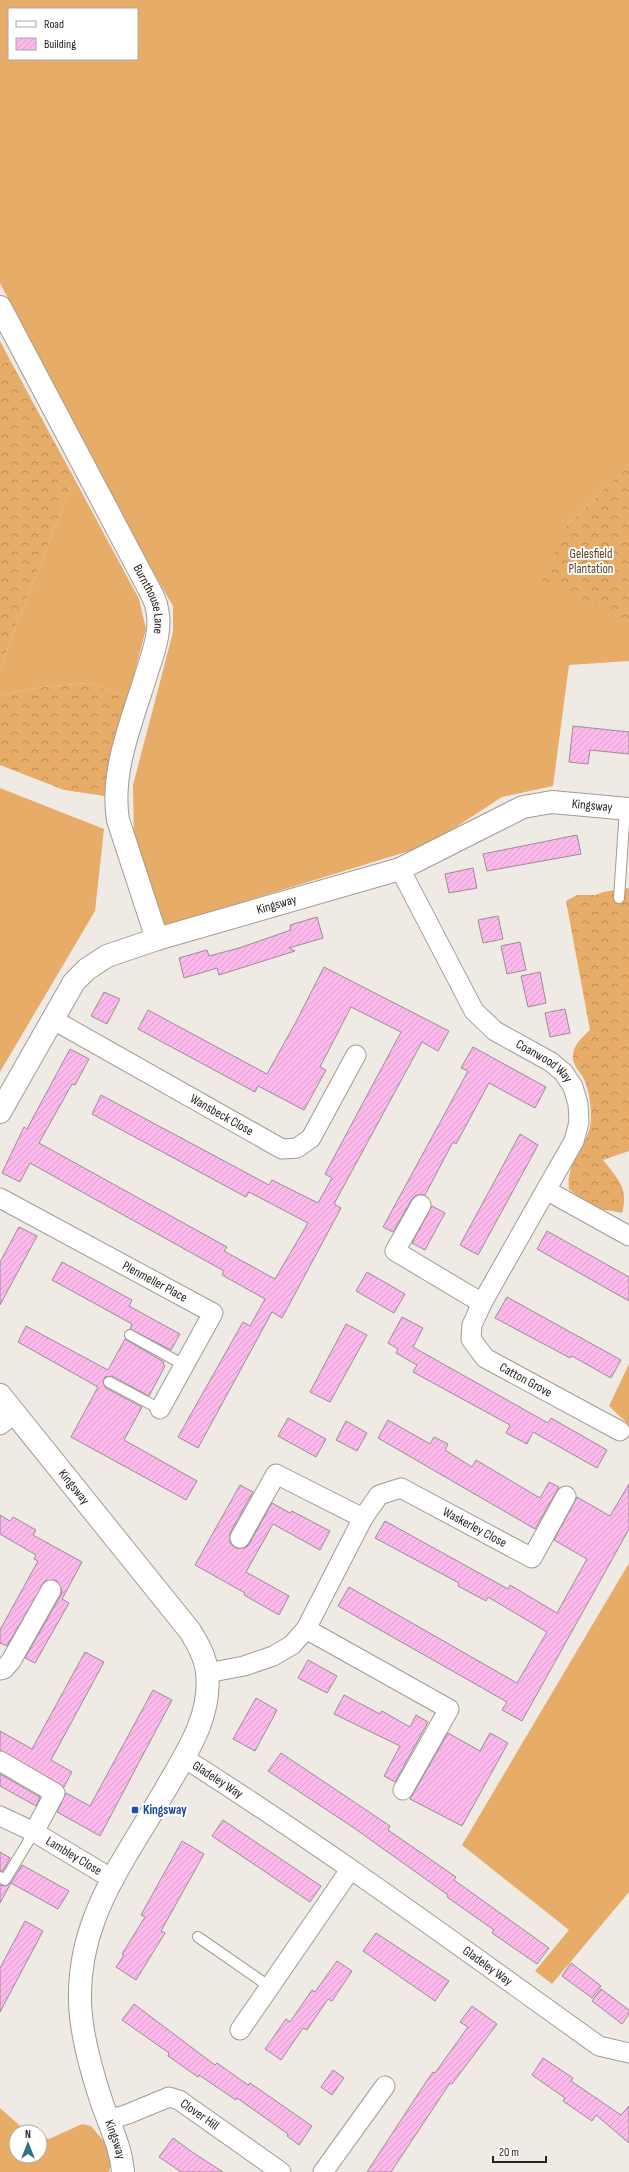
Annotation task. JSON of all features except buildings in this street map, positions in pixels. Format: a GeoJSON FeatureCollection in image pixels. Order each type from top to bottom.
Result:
{"type":"FeatureCollection","features":[{"type":"Feature","properties":{"kind":"street","name":"Burnthouse Lane"},"geometry":{"type":"LineString","coordinates":[[0,307],[148,587],[158,610],[158,624],[154,648],[119,768],[115,801],[118,820],[157,939]]}},
{"type":"Feature","properties":{"kind":"street","name":"Kingsway"},"geometry":{"type":"LineString","coordinates":[[0,1112],[74,982],[87,969],[107,956],[157,939],[400,869],[523,807],[552,802],[627,809]]}},
{"type":"Feature","properties":{"kind":"street","name":"Coanwood Way"},"geometry":{"type":"LineString","coordinates":[[400,869],[474,1011],[495,1031],[551,1062],[564,1073],[573,1087],[578,1104],[579,1122],[574,1141],[546,1190]]}},
{"type":"Feature","properties":{"kind":"street","name":"Wansbeck Close"},"geometry":{"type":"LineString","coordinates":[[52,1019],[282,1149],[297,1148],[311,1138],[356,1055]]}},
{"type":"Feature","properties":{"kind":"street"},"geometry":{"type":"LineString","coordinates":[[546,1190],[629,1236]]}},
{"type":"Feature","properties":{"kind":"street","name":"Catton Grove"},"geometry":{"type":"LineString","coordinates":[[546,1190],[482,1303],[472,1325],[471,1340],[485,1358],[620,1431]]}},
{"type":"Feature","properties":{"kind":"street","name":"Plenmeller Place"},"geometry":{"type":"LineString","coordinates":[[0,1198],[213,1313],[160,1409]]}},
{"type":"Feature","properties":{"kind":"street"},"geometry":{"type":"LineString","coordinates":[[421,1205],[395,1251],[482,1303]]}},
{"type":"Feature","properties":{"kind":"street","name":"Kingsway"},"geometry":{"type":"LineString","coordinates":[[0,1395],[7,1419],[190,1631],[201,1648],[208,1672],[206,1700],[202,1723],[184,1758],[114,1880],[96,1916],[87,1942],[79,1993],[84,2042],[108,2120],[122,2154],[124,2172]]}},
{"type":"Feature","properties":{"kind":"street"},"geometry":{"type":"LineString","coordinates":[[240,1538],[276,1474],[362,1518]]}},
{"type":"Feature","properties":{"kind":"street","name":"Waskerley Close"},"geometry":{"type":"LineString","coordinates":[[208,1672],[244,1666],[273,1656],[292,1645],[306,1629],[362,1518],[379,1495],[401,1488],[532,1558],[566,1496]]}},
{"type":"Feature","properties":{"kind":"street"},"geometry":{"type":"LineString","coordinates":[[0,1670],[4,1669],[11,1661],[51,1590]]}},
{"type":"Feature","properties":{"kind":"street"},"geometry":{"type":"LineString","coordinates":[[306,1629],[449,1709],[403,1790]]}},
{"type":"Feature","properties":{"kind":"street","name":"Gladeley Way"},"geometry":{"type":"LineString","coordinates":[[184,1758],[240,1794],[350,1870],[599,2046],[629,2053]]}},
{"type":"Feature","properties":{"kind":"street","name":"Lambley Close"},"geometry":{"type":"LineString","coordinates":[[0,1761],[55,1793],[34,1832]]}},
{"type":"Feature","properties":{"kind":"street","name":"Lambley Close"},"geometry":{"type":"LineString","coordinates":[[0,1816],[34,1832],[114,1880]]}},
{"type":"Feature","properties":{"kind":"street"},"geometry":{"type":"LineString","coordinates":[[240,2030],[350,1870]]}},
{"type":"Feature","properties":{"kind":"street"},"geometry":{"type":"LineString","coordinates":[[323,2172],[385,2086]]}},
{"type":"Feature","properties":{"kind":"street","name":"Clover Hill"},"geometry":{"type":"LineString","coordinates":[[108,2120],[169,2098],[179,2100],[281,2172]]}},
{"type":"Feature","properties":{"kind":"lane"},"geometry":{"type":"LineString","coordinates":[[619,898],[625,877],[627,809]]}},
{"type":"Feature","properties":{"kind":"lane"},"geometry":{"type":"LineString","coordinates":[[130,1335],[184,1365]]}},
{"type":"Feature","properties":{"kind":"lane"},"geometry":{"type":"LineString","coordinates":[[109,1382],[160,1409]]}},
{"type":"Feature","properties":{"kind":"lane","name":"Lambley Close"},"geometry":{"type":"LineString","coordinates":[[0,1877],[5,1880],[34,1832]]}},
{"type":"Feature","properties":{"kind":"lane"},"geometry":{"type":"LineString","coordinates":[[198,1937],[270,1987]]}},
{"type":"Feature","properties":{"kind":"green space"},"geometry":{"type":"Polygon","coordinates":[[[0,0],[629,0],[629,465],[567,525],[613,614],[629,622],[629,661],[569,665],[553,786],[502,797],[456,827],[419,848],[167,925],[161,922],[134,838],[133,785],[173,632],[173,606],[112,501],[0,283],[0,0]]]}},
{"type":"Feature","properties":{"kind":"green space"},"geometry":{"type":"Polygon","coordinates":[[[0,341],[10,360],[0,365],[0,341]]]}},
{"type":"Feature","properties":{"kind":"green space"},"geometry":{"type":"Polygon","coordinates":[[[10,360],[74,478],[0,668],[0,365],[10,360]]]}},
{"type":"Feature","properties":{"kind":"green space","name":"Gelesfield Plantation"},"geometry":{"type":"Polygon","coordinates":[[[629,465],[629,622],[541,580],[567,525],[629,465]]]}},
{"type":"Feature","properties":{"kind":"green space"},"geometry":{"type":"Polygon","coordinates":[[[74,478],[139,599],[146,629],[128,697],[88,683],[42,687],[0,695],[0,668],[74,478]]]}},
{"type":"Feature","properties":{"kind":"green space"},"geometry":{"type":"Polygon","coordinates":[[[88,683],[128,697],[110,763],[105,796],[64,790],[0,765],[0,695],[42,687],[88,683]]]}},
{"type":"Feature","properties":{"kind":"green space"},"geometry":{"type":"Polygon","coordinates":[[[0,788],[104,829],[95,911],[0,1072],[0,788]]]}},
{"type":"Feature","properties":{"kind":"green space"},"geometry":{"type":"Polygon","coordinates":[[[629,888],[629,1151],[603,1160],[621,1184],[624,1197],[622,1213],[591,1207],[569,1189],[571,1170],[587,1136],[591,1118],[587,1088],[573,1058],[574,1049],[577,1044],[590,1030],[566,901],[577,895],[596,895],[603,892],[629,888]]]}},
{"type":"Feature","properties":{"kind":"green space"},"geometry":{"type":"Polygon","coordinates":[[[629,1364],[629,1425],[609,1406],[629,1364]]]}},
{"type":"Feature","properties":{"kind":"green space"},"geometry":{"type":"Polygon","coordinates":[[[629,1563],[629,1892],[552,1984],[535,1971],[569,1930],[462,1845],[629,1563]]]}},
{"type":"Feature","properties":{"kind":"green space"},"geometry":{"type":"Polygon","coordinates":[[[0,2108],[18,2124],[8,2124],[8,2164],[48,2164],[48,2139],[82,2124],[91,2126],[106,2144],[111,2162],[109,2172],[0,2172],[0,2108]]]}},
{"type":"Feature","properties":{"kind":"place","name":"Kingsway"},"geometry":{"type":"Point","coordinates":[135,1810]}}]}
